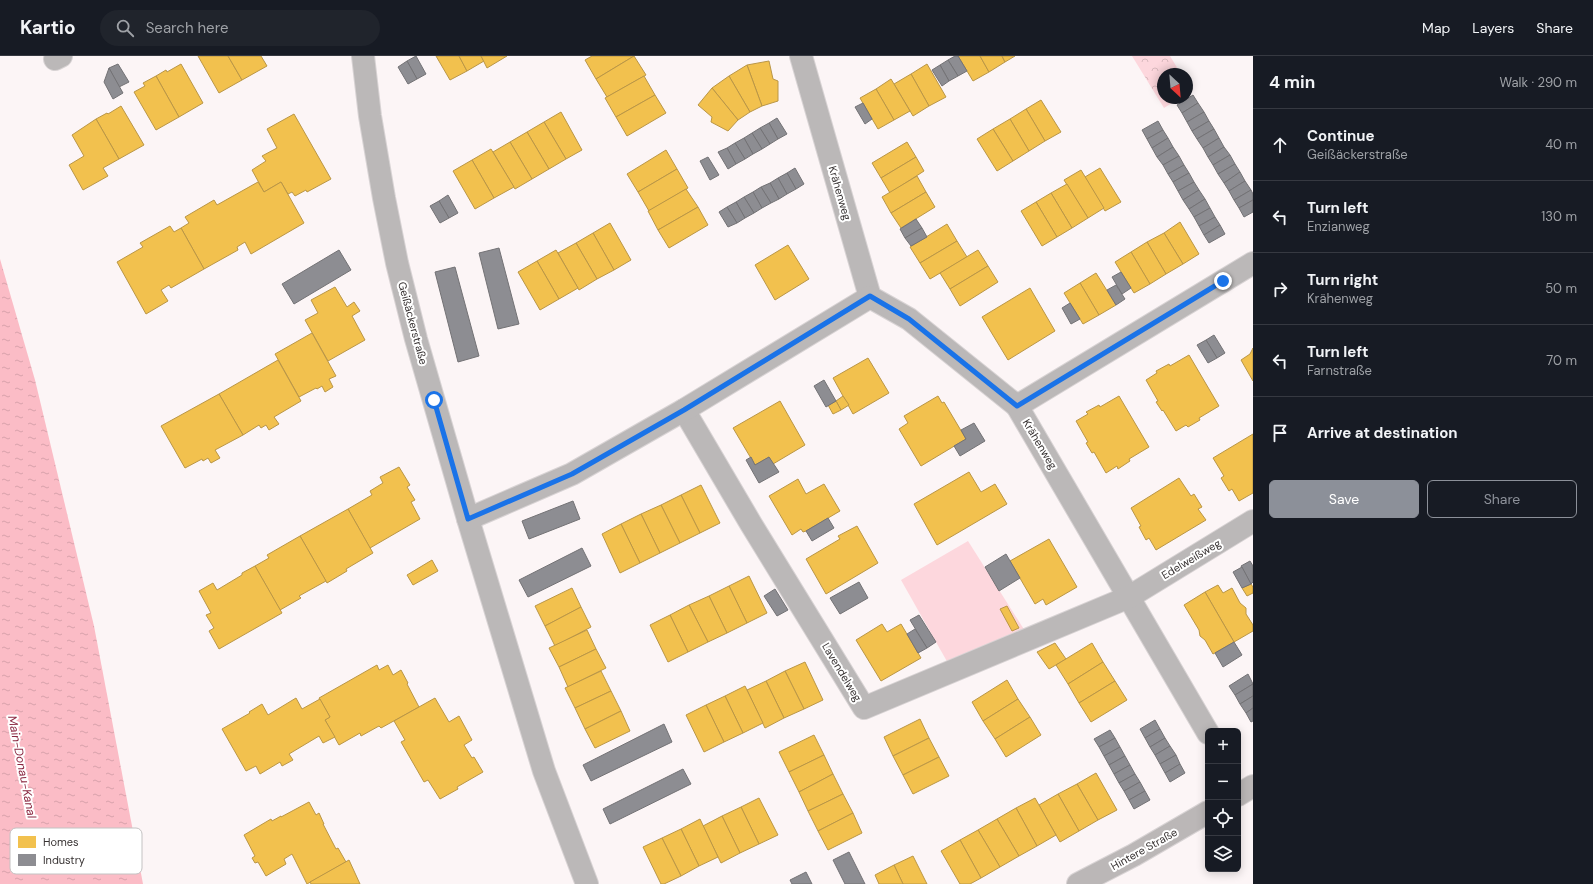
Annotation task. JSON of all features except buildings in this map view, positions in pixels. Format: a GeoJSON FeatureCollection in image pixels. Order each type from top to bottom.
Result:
{"type":"FeatureCollection","features":[{"type":"Feature","properties":{"kind":"street","name":"Geißäckerstraße"},"geometry":{"type":"LineString","coordinates":[[363,56],[370,116],[384,198],[397,263],[416,339],[468,519],[544,771],[586,884]]}},
{"type":"Feature","properties":{"kind":"street","name":"Krähenweg"},"geometry":{"type":"LineString","coordinates":[[801,56],[870,296],[909,319],[1017,406],[1205,728]]}},
{"type":"Feature","properties":{"kind":"street"},"geometry":{"type":"LineString","coordinates":[[1017,406],[1253,263]]}},
{"type":"Feature","properties":{"kind":"street"},"geometry":{"type":"LineString","coordinates":[[468,519],[572,474],[684,410],[870,296]]}},
{"type":"Feature","properties":{"kind":"street","name":"Lavendelweg"},"geometry":{"type":"LineString","coordinates":[[684,410],[751,524],[864,708],[1128,597]]}},
{"type":"Feature","properties":{"kind":"street","name":"Edelweißweg"},"geometry":{"type":"LineString","coordinates":[[1128,597],[1253,521]]}},
{"type":"Feature","properties":{"kind":"street","name":"Hintere Straße"},"geometry":{"type":"LineString","coordinates":[[1078,884],[1134,855],[1205,814]]}},
{"type":"Feature","properties":{"kind":"green space"},"geometry":{"type":"Polygon","coordinates":[[[1132,56],[1170,56],[1177,68],[1157,68],[1157,97],[1132,56]]]}},
{"type":"Feature","properties":{"kind":"green space"},"geometry":{"type":"Polygon","coordinates":[[[1162,104],[1170,104],[1164,108],[1162,104]]]}},
{"type":"Feature","properties":{"kind":"green space"},"geometry":{"type":"Polygon","coordinates":[[[968,541],[1025,631],[949,665],[901,580],[968,541]]]}},
{"type":"Feature","properties":{"kind":"water","name":"Main-Donau-Kanal"},"geometry":{"type":"Polygon","coordinates":[[[0,259],[35,380],[94,626],[132,828],[10,828],[10,874],[141,874],[143,884],[0,884],[0,259]]]}},
{"type":"Feature","properties":{"kind":"route"},"geometry":{"type":"LineString","coordinates":[[434,400],[468,519],[572,474],[684,410],[870,296],[909,319],[1017,406],[1223,281]]}}]}
